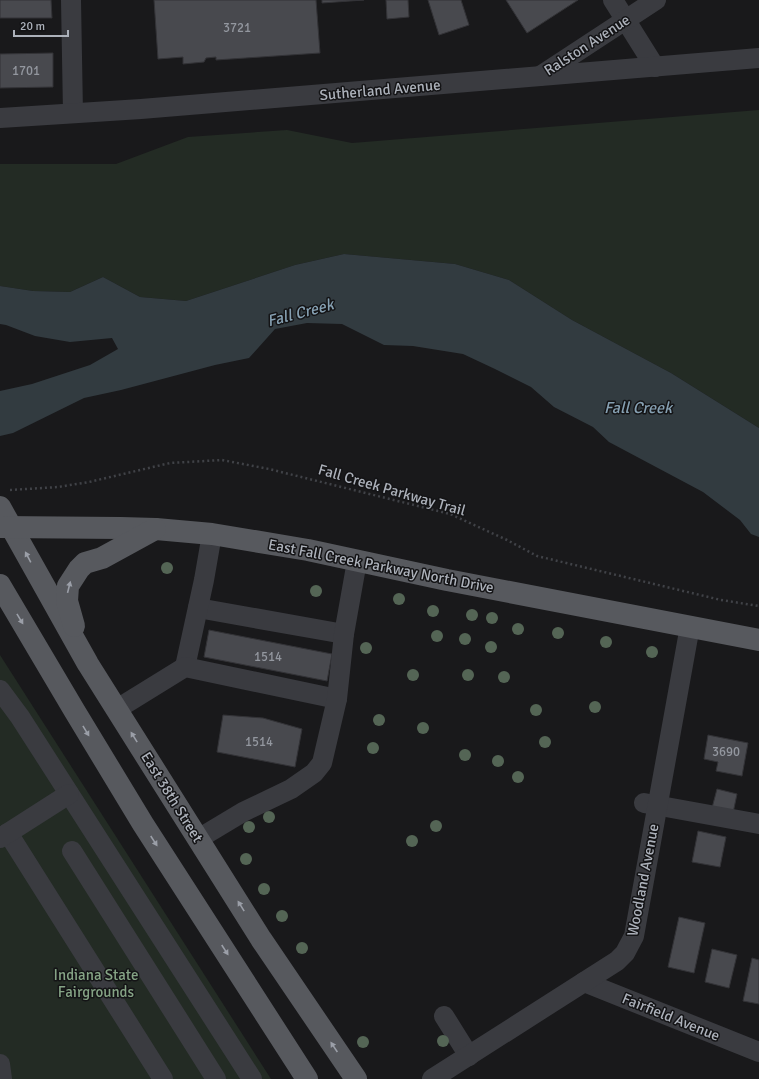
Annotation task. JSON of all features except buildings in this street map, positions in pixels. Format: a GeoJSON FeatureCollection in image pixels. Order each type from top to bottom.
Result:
{"type":"FeatureCollection","features":[{"type":"Feature","properties":{"kind":"main road","name":"East 38th Street"},"geometry":{"type":"LineString","coordinates":[[6,498],[6,527],[88,664],[262,939],[356,1079]]}},
{"type":"Feature","properties":{"kind":"main road","name":"East Fall Creek Parkway North Drive"},"geometry":{"type":"LineString","coordinates":[[6,527],[156,529],[212,534],[308,550],[447,580],[759,640]]}},
{"type":"Feature","properties":{"kind":"main road"},"geometry":{"type":"LineString","coordinates":[[88,664],[70,613],[67,601],[68,586],[75,574],[85,563],[102,558],[156,529]]}},
{"type":"Feature","properties":{"kind":"main road"},"geometry":{"type":"LineString","coordinates":[[0,585],[144,824],[307,1079]]}},
{"type":"Feature","properties":{"kind":"street"},"geometry":{"type":"LineString","coordinates":[[72,0],[74,113]]}},
{"type":"Feature","properties":{"kind":"street"},"geometry":{"type":"LineString","coordinates":[[613,0],[655,67]]}},
{"type":"Feature","properties":{"kind":"street","name":"Ralston Avenue"},"geometry":{"type":"LineString","coordinates":[[539,76],[656,0]]}},
{"type":"Feature","properties":{"kind":"street","name":"Sutherland Avenue"},"geometry":{"type":"LineString","coordinates":[[0,118],[149,108],[759,58]]}},
{"type":"Feature","properties":{"kind":"street"},"geometry":{"type":"LineString","coordinates":[[185,667],[204,580],[212,534]]}},
{"type":"Feature","properties":{"kind":"street"},"geometry":{"type":"LineString","coordinates":[[198,839],[243,812],[291,789],[314,773],[322,763],[337,699],[344,634],[357,561]]}},
{"type":"Feature","properties":{"kind":"street"},"geometry":{"type":"LineString","coordinates":[[198,608],[344,634]]}},
{"type":"Feature","properties":{"kind":"street","name":"Woodland Avenue"},"geometry":{"type":"LineString","coordinates":[[432,1079],[617,961],[625,953],[632,941],[651,804],[690,626]]}},
{"type":"Feature","properties":{"kind":"street"},"geometry":{"type":"LineString","coordinates":[[117,709],[185,667],[337,699]]}},
{"type":"Feature","properties":{"kind":"street"},"geometry":{"type":"LineString","coordinates":[[0,690],[13,706],[252,1079]]}},
{"type":"Feature","properties":{"kind":"street"},"geometry":{"type":"LineString","coordinates":[[69,794],[4,836],[163,1079]]}},
{"type":"Feature","properties":{"kind":"street"},"geometry":{"type":"LineString","coordinates":[[651,804],[759,824]]}},
{"type":"Feature","properties":{"kind":"street"},"geometry":{"type":"LineString","coordinates":[[72,851],[216,1079]]}},
{"type":"Feature","properties":{"kind":"street","name":"Fairfield Avenue"},"geometry":{"type":"LineString","coordinates":[[584,982],[759,1052]]}},
{"type":"Feature","properties":{"kind":"street"},"geometry":{"type":"LineString","coordinates":[[444,1016],[469,1056]]}},
{"type":"Feature","properties":{"kind":"street"},"geometry":{"type":"LineString","coordinates":[[0,1064],[2,1079]]}},
{"type":"Feature","properties":{"kind":"path","name":"Fall Creek Parkway Trail"},"geometry":{"type":"LineString","coordinates":[[6,498],[90,482],[170,463],[222,460],[269,469],[450,514],[507,540],[537,556],[721,600],[759,606]]}},
{"type":"Feature","properties":{"kind":"green space"},"geometry":{"type":"Polygon","coordinates":[[[759,110],[759,428],[671,373],[572,320],[509,280],[455,264],[344,254],[295,265],[186,301],[140,297],[103,277],[70,292],[33,291],[0,286],[0,164],[116,164],[188,137],[287,130],[352,143],[759,110]]]}},
{"type":"Feature","properties":{"kind":"green space","name":"Indiana State Fairgrounds"},"geometry":{"type":"Polygon","coordinates":[[[0,655],[271,1079],[0,1079],[0,655]]]}},
{"type":"Feature","properties":{"kind":"water","name":"Fall Creek"},"geometry":{"type":"Polygon","coordinates":[[[344,254],[455,264],[509,280],[572,320],[671,373],[759,428],[759,537],[751,534],[740,520],[703,492],[609,442],[593,427],[554,407],[531,387],[463,354],[413,346],[384,345],[342,324],[307,323],[275,329],[249,358],[215,365],[121,390],[84,398],[13,433],[0,436],[0,391],[32,384],[90,365],[118,349],[112,338],[70,342],[35,336],[0,324],[0,286],[33,291],[70,292],[103,277],[140,297],[186,301],[295,265],[344,254]]]}}]}
